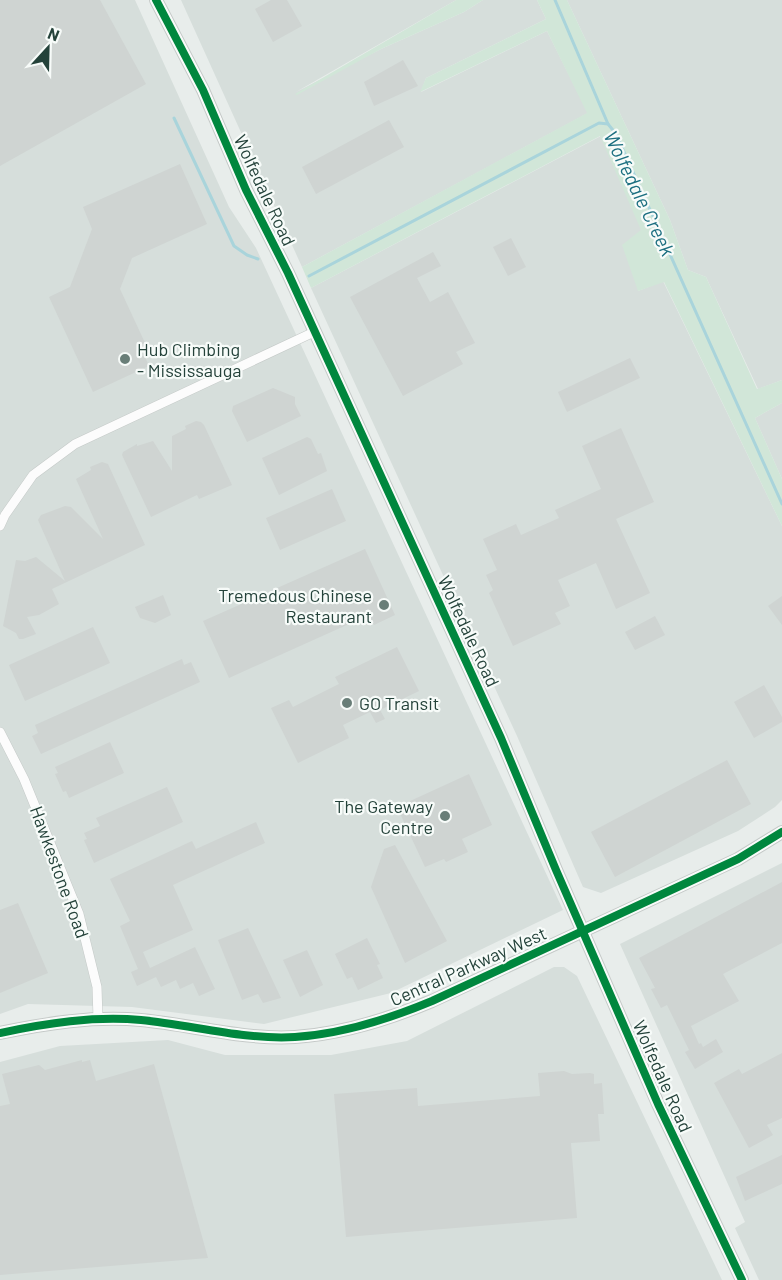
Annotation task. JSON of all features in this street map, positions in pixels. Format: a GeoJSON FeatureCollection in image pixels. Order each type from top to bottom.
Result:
{"type":"FeatureCollection","features":[{"type":"Feature","properties":{"kind":"street","name":"Wolfedale Road"},"geometry":{"type":"LineString","coordinates":[[156,0],[203,90],[246,190],[501,738],[658,1104],[741,1280]]}},
{"type":"Feature","properties":{"kind":"street"},"geometry":{"type":"LineString","coordinates":[[0,526],[33,475],[75,444],[314,332]]}},
{"type":"Feature","properties":{"kind":"street","name":"Hawkestone Road"},"geometry":{"type":"LineString","coordinates":[[0,732],[24,779],[79,914],[97,987],[98,1019]]}},
{"type":"Feature","properties":{"kind":"street","name":"Central Parkway West"},"geometry":{"type":"LineString","coordinates":[[0,1033],[52,1023],[98,1019],[140,1020],[258,1036],[295,1036],[325,1033],[382,1020],[408,1011],[583,932],[738,859],[782,832]]}},
{"type":"Feature","properties":{"kind":"shaded area"},"geometry":{"type":"Polygon","coordinates":[[[0,0],[135,0],[229,207],[256,248],[563,910],[391,993],[264,1024],[132,1007],[28,1004],[0,1014],[0,0]]]}},
{"type":"Feature","properties":{"kind":"shaded area"},"geometry":{"type":"Polygon","coordinates":[[[181,0],[456,0],[296,92],[381,49],[464,12],[483,0],[537,0],[546,19],[426,78],[421,92],[547,31],[588,113],[302,267],[181,0]]]}},
{"type":"Feature","properties":{"kind":"shaded area"},"geometry":{"type":"Polygon","coordinates":[[[567,0],[782,0],[782,380],[758,389],[706,277],[688,270],[670,220],[567,0]]]}},
{"type":"Feature","properties":{"kind":"shaded area"},"geometry":{"type":"Polygon","coordinates":[[[601,136],[642,230],[638,291],[663,281],[782,526],[782,800],[738,831],[601,893],[583,887],[517,736],[311,288],[601,136]]]}},
{"type":"Feature","properties":{"kind":"shaded area"},"geometry":{"type":"Polygon","coordinates":[[[782,403],[782,479],[755,418],[782,403]]]}},
{"type":"Feature","properties":{"kind":"shaded area"},"geometry":{"type":"Polygon","coordinates":[[[782,863],[782,1280],[759,1280],[735,1228],[745,1222],[620,944],[782,863]]]}},
{"type":"Feature","properties":{"kind":"shaded area"},"geometry":{"type":"Polygon","coordinates":[[[554,967],[564,967],[577,976],[722,1280],[0,1280],[0,1062],[60,1046],[168,1040],[225,1055],[331,1055],[407,1041],[554,967]]]}},
{"type":"Feature","properties":{"kind":"green space"},"geometry":{"type":"Polygon","coordinates":[[[456,0],[483,0],[464,12],[381,49],[297,95],[295,94],[456,0]]]}},
{"type":"Feature","properties":{"kind":"green space"},"geometry":{"type":"Polygon","coordinates":[[[537,0],[567,0],[670,220],[688,270],[706,277],[757,389],[782,380],[782,403],[755,418],[782,479],[782,526],[664,282],[638,291],[622,245],[641,230],[600,136],[311,288],[302,267],[587,113],[547,31],[420,92],[426,78],[546,19],[537,0]]]}},
{"type":"Feature","properties":{"kind":"building"},"geometry":{"type":"Polygon","coordinates":[[[0,0],[100,0],[146,84],[0,166],[0,0]]]}},
{"type":"Feature","properties":{"kind":"building"},"geometry":{"type":"Polygon","coordinates":[[[271,0],[287,0],[302,26],[273,42],[255,9],[271,0]]]}},
{"type":"Feature","properties":{"kind":"building"},"geometry":{"type":"Polygon","coordinates":[[[403,60],[418,86],[374,106],[364,82],[403,60]]]}},
{"type":"Feature","properties":{"kind":"building"},"geometry":{"type":"Polygon","coordinates":[[[389,120],[404,147],[316,194],[302,167],[389,120]]]}},
{"type":"Feature","properties":{"kind":"building"},"geometry":{"type":"Polygon","coordinates":[[[180,164],[207,224],[132,258],[120,289],[146,345],[141,348],[149,366],[93,392],[49,297],[70,287],[92,229],[83,207],[180,164]]]}},
{"type":"Feature","properties":{"kind":"building"},"geometry":{"type":"Polygon","coordinates":[[[511,238],[526,267],[508,276],[493,247],[511,238]]]}},
{"type":"Feature","properties":{"kind":"building"},"geometry":{"type":"Polygon","coordinates":[[[433,252],[441,266],[417,278],[430,302],[448,292],[475,343],[456,352],[463,364],[403,396],[350,297],[433,252]]]}},
{"type":"Feature","properties":{"kind":"building"},"geometry":{"type":"Polygon","coordinates":[[[630,358],[640,378],[567,412],[558,392],[630,358]]]}},
{"type":"Feature","properties":{"kind":"building"},"geometry":{"type":"Polygon","coordinates":[[[273,388],[295,397],[295,404],[301,416],[247,442],[232,411],[233,406],[273,388]]]}},
{"type":"Feature","properties":{"kind":"building"},"geometry":{"type":"Polygon","coordinates":[[[196,421],[204,425],[232,485],[199,499],[197,495],[151,517],[122,455],[123,452],[137,444],[137,446],[153,441],[172,471],[172,436],[196,421]]]}},
{"type":"Feature","properties":{"kind":"building"},"geometry":{"type":"Polygon","coordinates":[[[621,428],[654,502],[616,519],[650,593],[616,609],[596,563],[558,580],[570,606],[555,613],[561,624],[513,646],[489,593],[493,590],[486,575],[497,570],[483,539],[516,524],[521,535],[559,518],[555,510],[601,489],[582,446],[621,428]]]}},
{"type":"Feature","properties":{"kind":"building"},"geometry":{"type":"Polygon","coordinates":[[[307,437],[311,439],[318,454],[321,453],[327,471],[279,495],[262,458],[307,437]]]}},
{"type":"Feature","properties":{"kind":"building"},"geometry":{"type":"Polygon","coordinates":[[[102,462],[108,464],[145,545],[52,589],[59,604],[39,615],[27,617],[36,634],[19,639],[16,633],[3,626],[16,560],[25,561],[36,557],[65,581],[38,520],[41,515],[65,506],[71,507],[103,539],[76,479],[91,470],[90,467],[102,462]]]}},
{"type":"Feature","properties":{"kind":"building"},"geometry":{"type":"Polygon","coordinates":[[[332,489],[346,521],[280,550],[266,518],[332,489]]]}},
{"type":"Feature","properties":{"kind":"building"},"geometry":{"type":"Polygon","coordinates":[[[365,549],[395,615],[374,625],[369,615],[229,678],[203,621],[365,549]]]}},
{"type":"Feature","properties":{"kind":"building"},"geometry":{"type":"Polygon","coordinates":[[[163,595],[171,615],[155,623],[140,618],[135,607],[163,595]]]}},
{"type":"Feature","properties":{"kind":"building"},"geometry":{"type":"Polygon","coordinates":[[[782,596],[782,625],[768,606],[782,596]]]}},
{"type":"Feature","properties":{"kind":"building"},"geometry":{"type":"Polygon","coordinates":[[[655,616],[665,635],[635,650],[625,632],[655,616]]]}},
{"type":"Feature","properties":{"kind":"building"},"geometry":{"type":"Polygon","coordinates":[[[93,627],[110,663],[25,701],[9,665],[93,627]]]}},
{"type":"Feature","properties":{"kind":"building","name":"GO Transit"},"geometry":{"type":"Polygon","coordinates":[[[397,647],[419,691],[380,710],[385,719],[376,723],[370,712],[343,725],[349,738],[298,763],[271,708],[289,700],[293,707],[339,684],[335,677],[397,647]]]}},
{"type":"Feature","properties":{"kind":"building"},"geometry":{"type":"Polygon","coordinates":[[[182,659],[184,665],[191,662],[200,682],[41,754],[32,736],[38,733],[35,725],[182,659]]]}},
{"type":"Feature","properties":{"kind":"building"},"geometry":{"type":"Polygon","coordinates":[[[764,685],[782,717],[782,722],[754,738],[734,702],[764,685]]]}},
{"type":"Feature","properties":{"kind":"building"},"geometry":{"type":"Polygon","coordinates":[[[110,742],[124,773],[69,798],[66,791],[63,792],[55,774],[58,773],[55,767],[110,742]]]}},
{"type":"Feature","properties":{"kind":"building"},"geometry":{"type":"Polygon","coordinates":[[[727,760],[751,804],[615,877],[591,832],[727,760]]]}},
{"type":"Feature","properties":{"kind":"building","name":"The Gateway Centre"},"geometry":{"type":"Polygon","coordinates":[[[469,774],[492,825],[462,839],[468,852],[446,862],[444,859],[425,867],[397,807],[469,774]]]}},
{"type":"Feature","properties":{"kind":"building"},"geometry":{"type":"Polygon","coordinates":[[[167,787],[183,822],[94,863],[84,840],[87,839],[84,833],[100,826],[96,818],[167,787]]]}},
{"type":"Feature","properties":{"kind":"building"},"geometry":{"type":"Polygon","coordinates":[[[256,822],[265,843],[173,885],[193,930],[143,952],[150,968],[195,947],[215,989],[199,996],[193,983],[180,989],[176,980],[161,987],[156,977],[137,986],[131,972],[138,969],[120,926],[130,921],[110,879],[192,841],[196,849],[256,822]]]}},
{"type":"Feature","properties":{"kind":"building"},"geometry":{"type":"Polygon","coordinates":[[[395,845],[447,941],[405,963],[371,887],[384,849],[395,845]]]}},
{"type":"Feature","properties":{"kind":"building"},"geometry":{"type":"Polygon","coordinates":[[[782,882],[782,943],[723,974],[739,1001],[691,1026],[699,1044],[701,1043],[703,1047],[716,1039],[723,1052],[695,1069],[685,1052],[689,1050],[667,1005],[661,1008],[651,989],[655,988],[639,958],[782,882]]]}},
{"type":"Feature","properties":{"kind":"building"},"geometry":{"type":"Polygon","coordinates":[[[18,903],[48,973],[0,993],[0,910],[18,903]]]}},
{"type":"Feature","properties":{"kind":"building"},"geometry":{"type":"Polygon","coordinates":[[[248,928],[281,998],[263,1003],[258,994],[242,1000],[218,940],[248,928]]]}},
{"type":"Feature","properties":{"kind":"building"},"geometry":{"type":"Polygon","coordinates":[[[367,938],[380,964],[377,965],[383,978],[358,990],[352,977],[347,979],[335,954],[367,938]]]}},
{"type":"Feature","properties":{"kind":"building"},"geometry":{"type":"Polygon","coordinates":[[[307,950],[323,985],[300,997],[283,960],[307,950]]]}},
{"type":"Feature","properties":{"kind":"building"},"geometry":{"type":"Polygon","coordinates":[[[782,1053],[782,1118],[767,1125],[773,1135],[749,1148],[714,1083],[739,1069],[742,1074],[782,1053]]]}},
{"type":"Feature","properties":{"kind":"building"},"geometry":{"type":"Polygon","coordinates":[[[82,1060],[82,1062],[90,1060],[96,1081],[154,1064],[208,1258],[0,1275],[0,1106],[10,1104],[2,1074],[39,1065],[45,1070],[82,1060]]]}},
{"type":"Feature","properties":{"kind":"building"},"geometry":{"type":"Polygon","coordinates":[[[564,1071],[572,1074],[594,1074],[594,1084],[602,1083],[604,1114],[598,1114],[600,1141],[571,1143],[577,1218],[346,1237],[334,1094],[417,1088],[418,1106],[540,1096],[538,1073],[564,1071]]]}},
{"type":"Feature","properties":{"kind":"building"},"geometry":{"type":"Polygon","coordinates":[[[782,1155],[782,1184],[745,1201],[736,1177],[782,1155]]]}},
{"type":"Feature","properties":{"kind":"waterway"},"geometry":{"type":"LineString","coordinates":[[555,0],[608,124]]}},
{"type":"Feature","properties":{"kind":"waterway","name":"Wolfedale Creek"},"geometry":{"type":"LineString","coordinates":[[174,118],[234,246],[258,259]]}},
{"type":"Feature","properties":{"kind":"waterway","name":"Wolfedale Creek"},"geometry":{"type":"LineString","coordinates":[[309,276],[599,123],[608,124],[616,134],[782,504]]}},
{"type":"Feature","properties":{"kind":"cycle path"},"geometry":{"type":"LineString","coordinates":[[156,0],[203,90],[246,190],[288,273],[501,738],[658,1104],[742,1280]]}},
{"type":"Feature","properties":{"kind":"cycle path"},"geometry":{"type":"LineString","coordinates":[[0,1033],[53,1023],[105,1019],[141,1020],[237,1034],[276,1037],[330,1033],[365,1025],[432,1001],[738,859],[782,832]]}},
{"type":"Feature","properties":{"kind":"place","name":"Hub Climbing - Mississauga"},"geometry":{"type":"Point","coordinates":[125,359]}},
{"type":"Feature","properties":{"kind":"place","name":"Tremedous Chinese Restaurant"},"geometry":{"type":"Point","coordinates":[384,605]}},
{"type":"Feature","properties":{"kind":"place","name":"GO Transit"},"geometry":{"type":"Point","coordinates":[347,703]}},
{"type":"Feature","properties":{"kind":"place","name":"The Gateway Centre"},"geometry":{"type":"Point","coordinates":[445,816]}}]}
